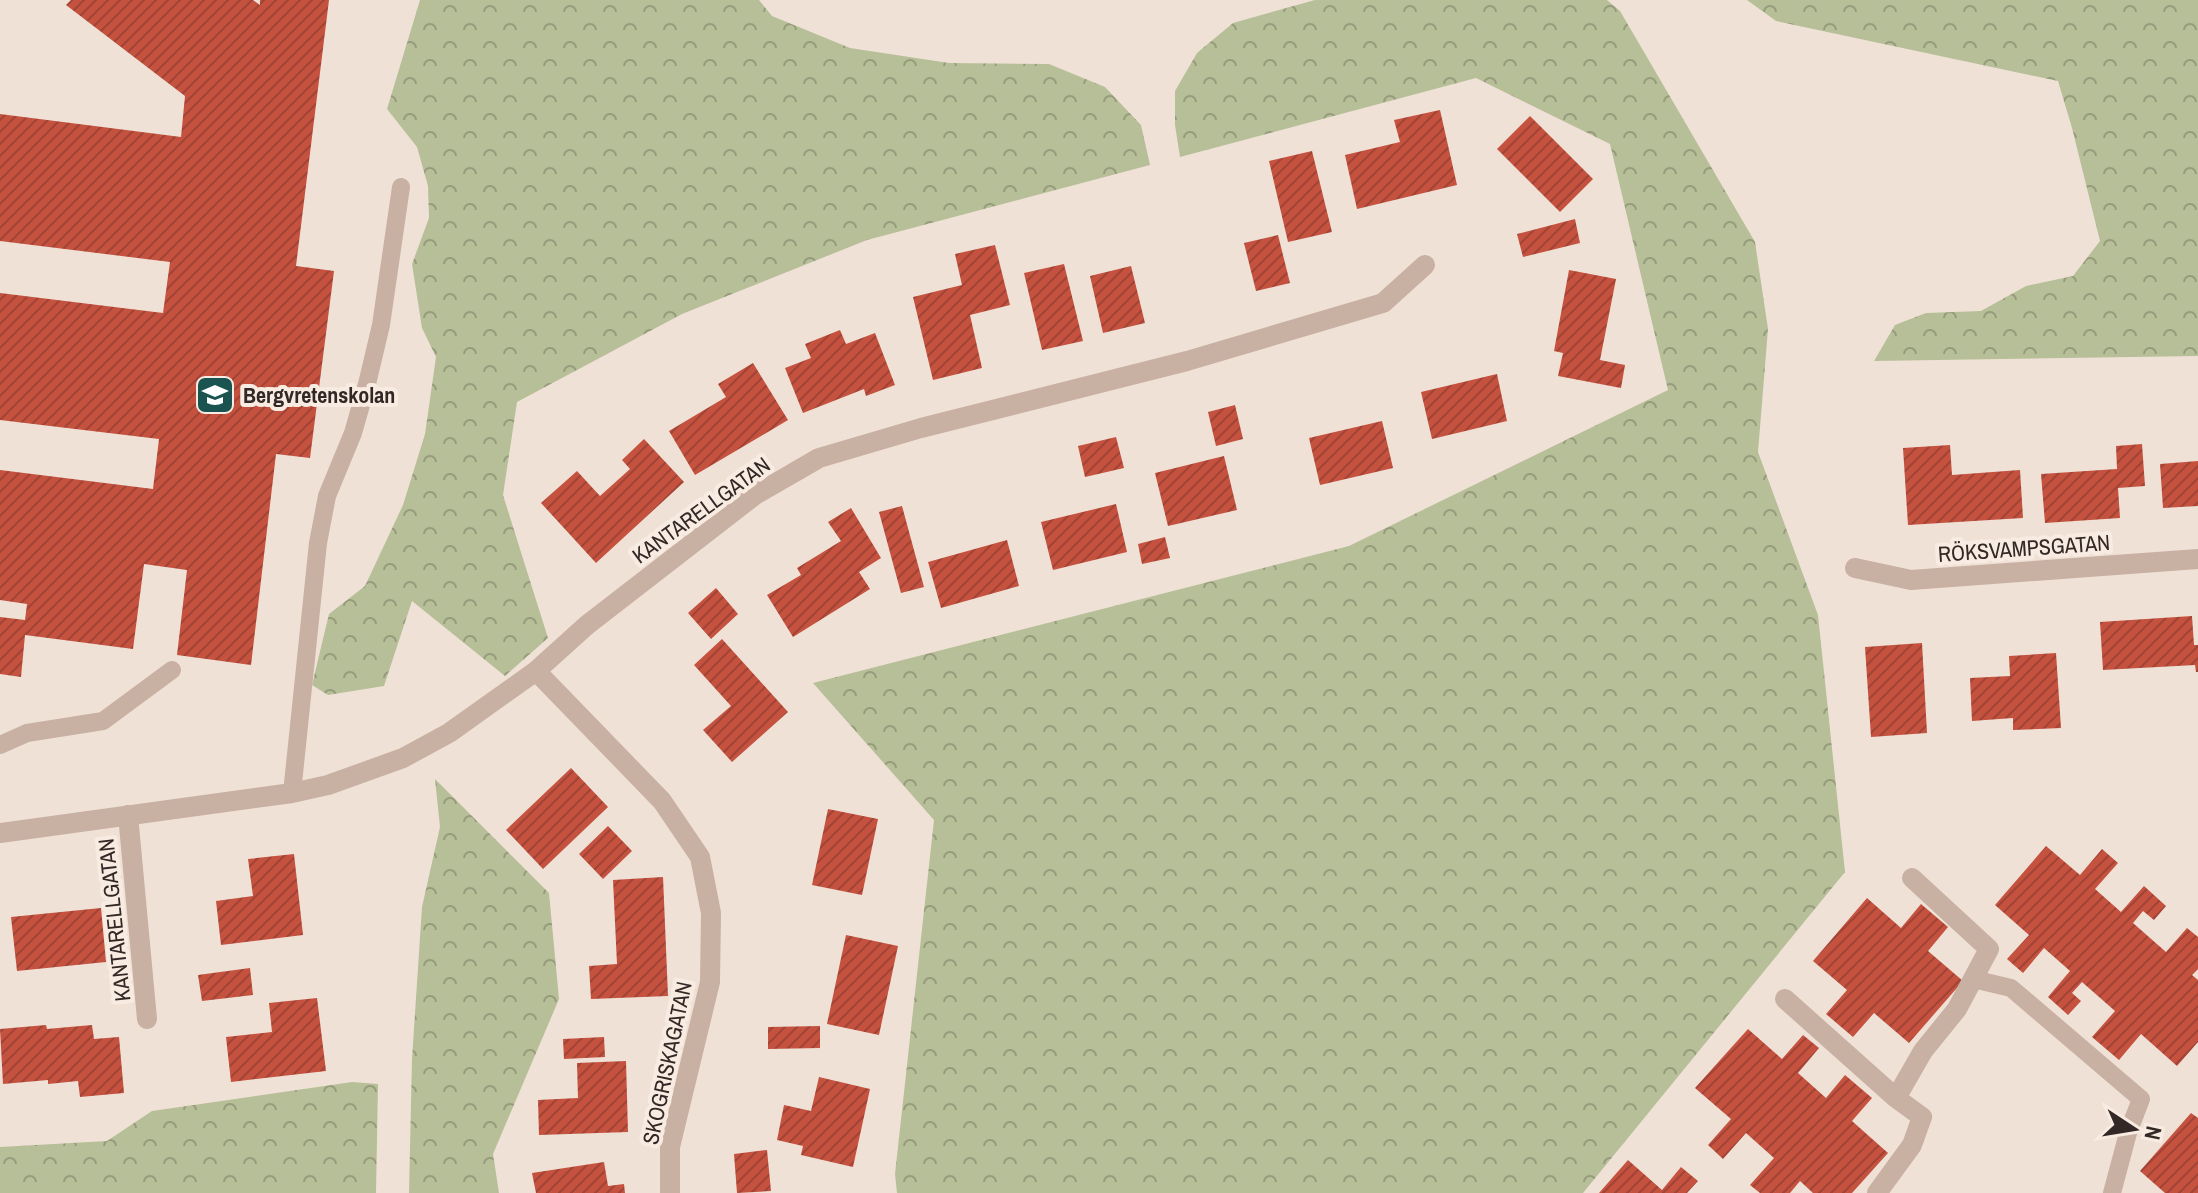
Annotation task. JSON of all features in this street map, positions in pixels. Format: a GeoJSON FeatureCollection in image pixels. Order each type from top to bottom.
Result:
{"type":"FeatureCollection","features":[{"type":"Feature","properties":{"kind":"street","name":"KANTARELLGATAN"},"geometry":{"type":"LineString","coordinates":[[0,833],[292,793],[328,785],[403,758],[449,733],[536,671],[587,625],[755,495],[819,458],[921,428],[1187,361],[1383,303],[1425,265]]}},
{"type":"Feature","properties":{"kind":"street","name":"RÖKSVAMPSGATAN"},"geometry":{"type":"LineString","coordinates":[[1855,568],[1911,580],[2198,559]]}},
{"type":"Feature","properties":{"kind":"street","name":"SKOGRISKAGATAN"},"geometry":{"type":"LineString","coordinates":[[536,671],[662,801],[700,857],[711,913],[710,982],[670,1147],[670,1193]]}},
{"type":"Feature","properties":{"kind":"street","name":"KANTARELLGATAN"},"geometry":{"type":"LineString","coordinates":[[128,815],[147,1019]]}},
{"type":"Feature","properties":{"kind":"street"},"geometry":{"type":"LineString","coordinates":[[1896,1098],[1923,1051],[1957,1009],[1989,949],[1912,878]]}},
{"type":"Feature","properties":{"kind":"street"},"geometry":{"type":"LineString","coordinates":[[1785,999],[1896,1098],[1922,1117],[1912,1145],[1877,1193]]}},
{"type":"Feature","properties":{"kind":"lane"},"geometry":{"type":"LineString","coordinates":[[292,793],[318,543],[327,496],[353,433],[381,325],[401,187]]}},
{"type":"Feature","properties":{"kind":"lane"},"geometry":{"type":"LineString","coordinates":[[0,745],[27,733],[103,721],[172,670]]}},
{"type":"Feature","properties":{"kind":"lane"},"geometry":{"type":"LineString","coordinates":[[1973,979],[2011,988],[2141,1099],[2112,1193]]}},
{"type":"Feature","properties":{"kind":"green space"},"geometry":{"type":"Polygon","coordinates":[[[420,0],[759,0],[772,16],[850,48],[949,63],[1049,64],[1105,87],[1141,125],[1150,165],[867,240],[682,314],[517,402],[503,495],[548,638],[505,676],[412,601],[384,686],[328,695],[312,685],[329,614],[365,586],[403,505],[425,434],[436,357],[422,328],[412,264],[429,218],[428,186],[417,147],[387,109],[420,0]]]}},
{"type":"Feature","properties":{"kind":"green space"},"geometry":{"type":"Polygon","coordinates":[[[1315,0],[1607,0],[1620,11],[1755,242],[1768,329],[1758,452],[1818,615],[1845,872],[1583,1193],[897,1193],[895,1174],[934,820],[813,683],[1349,546],[1668,390],[1610,144],[1476,78],[1180,157],[1175,125],[1175,91],[1197,53],[1233,23],[1315,0]]]}},
{"type":"Feature","properties":{"kind":"green space"},"geometry":{"type":"Polygon","coordinates":[[[1747,0],[2198,0],[2198,356],[1874,361],[1895,325],[1926,313],[1981,311],[2026,286],[2073,276],[2100,241],[2058,81],[1776,21],[1747,0]]]}},
{"type":"Feature","properties":{"kind":"green space"},"geometry":{"type":"Polygon","coordinates":[[[435,779],[549,893],[559,999],[493,1154],[499,1193],[409,1193],[412,1059],[422,907],[440,827],[435,779]]]}},
{"type":"Feature","properties":{"kind":"green space"},"geometry":{"type":"Polygon","coordinates":[[[352,1082],[378,1084],[376,1193],[0,1193],[0,1147],[107,1141],[152,1111],[352,1082]]]}},
{"type":"Feature","properties":{"kind":"building"},"geometry":{"type":"Polygon","coordinates":[[[71,0],[253,0],[260,5],[260,0],[329,0],[296,266],[334,271],[310,458],[276,454],[251,665],[177,655],[187,570],[144,564],[133,649],[25,635],[21,677],[0,674],[0,617],[25,620],[27,604],[0,600],[0,470],[153,489],[159,439],[0,420],[0,293],[163,313],[170,262],[0,241],[0,114],[181,137],[185,96],[66,5],[71,0]]]}},
{"type":"Feature","properties":{"kind":"building"},"geometry":{"type":"Polygon","coordinates":[[[1440,110],[1457,185],[1357,209],[1345,155],[1400,142],[1394,120],[1440,110]]]}},
{"type":"Feature","properties":{"kind":"building"},"geometry":{"type":"Polygon","coordinates":[[[1530,116],[1593,179],[1560,212],[1497,149],[1530,116]]]}},
{"type":"Feature","properties":{"kind":"building"},"geometry":{"type":"Polygon","coordinates":[[[1312,151],[1332,232],[1288,242],[1269,161],[1312,151]]]}},
{"type":"Feature","properties":{"kind":"building"},"geometry":{"type":"Polygon","coordinates":[[[1575,219],[1580,243],[1523,257],[1517,234],[1575,219]]]}},
{"type":"Feature","properties":{"kind":"building"},"geometry":{"type":"Polygon","coordinates":[[[1278,235],[1290,283],[1256,291],[1244,243],[1278,235]]]}},
{"type":"Feature","properties":{"kind":"building"},"geometry":{"type":"Polygon","coordinates":[[[995,245],[1010,305],[970,315],[982,368],[933,380],[913,297],[962,285],[955,254],[995,245]]]}},
{"type":"Feature","properties":{"kind":"building"},"geometry":{"type":"Polygon","coordinates":[[[1064,264],[1083,341],[1042,350],[1024,273],[1064,264]]]}},
{"type":"Feature","properties":{"kind":"building"},"geometry":{"type":"Polygon","coordinates":[[[1131,266],[1145,323],[1103,333],[1090,276],[1131,266]]]}},
{"type":"Feature","properties":{"kind":"building"},"geometry":{"type":"Polygon","coordinates":[[[1569,270],[1616,279],[1600,360],[1625,365],[1621,388],[1558,376],[1563,353],[1554,351],[1569,270]]]}},
{"type":"Feature","properties":{"kind":"building"},"geometry":{"type":"Polygon","coordinates":[[[840,330],[846,344],[875,333],[895,385],[866,396],[864,389],[803,413],[785,368],[811,358],[805,344],[840,330]]]}},
{"type":"Feature","properties":{"kind":"building"},"geometry":{"type":"Polygon","coordinates":[[[753,363],[788,420],[695,475],[669,431],[726,397],[718,384],[753,363]]]}},
{"type":"Feature","properties":{"kind":"building"},"geometry":{"type":"Polygon","coordinates":[[[1497,374],[1507,421],[1432,439],[1421,392],[1497,374]]]}},
{"type":"Feature","properties":{"kind":"building"},"geometry":{"type":"Polygon","coordinates":[[[1235,405],[1243,439],[1216,446],[1208,412],[1235,405]]]}},
{"type":"Feature","properties":{"kind":"building"},"geometry":{"type":"Polygon","coordinates":[[[1382,421],[1393,468],[1320,485],[1309,438],[1382,421]]]}},
{"type":"Feature","properties":{"kind":"building"},"geometry":{"type":"Polygon","coordinates":[[[1116,437],[1124,468],[1085,477],[1078,446],[1116,437]]]}},
{"type":"Feature","properties":{"kind":"building"},"geometry":{"type":"Polygon","coordinates":[[[644,439],[684,482],[596,563],[541,503],[577,471],[600,496],[630,469],[622,460],[644,439]]]}},
{"type":"Feature","properties":{"kind":"building"},"geometry":{"type":"Polygon","coordinates":[[[2142,444],[2145,486],[2118,488],[2120,518],[2045,523],[2041,474],[2117,469],[2116,446],[2142,444]]]}},
{"type":"Feature","properties":{"kind":"building"},"geometry":{"type":"Polygon","coordinates":[[[1950,445],[1952,475],[2020,470],[2023,518],[1908,525],[1903,448],[1950,445]]]}},
{"type":"Feature","properties":{"kind":"building"},"geometry":{"type":"Polygon","coordinates":[[[1224,456],[1237,510],[1168,526],[1155,473],[1224,456]]]}},
{"type":"Feature","properties":{"kind":"building"},"geometry":{"type":"Polygon","coordinates":[[[2198,461],[2198,506],[2163,508],[2160,464],[2198,461]]]}},
{"type":"Feature","properties":{"kind":"building"},"geometry":{"type":"Polygon","coordinates":[[[1116,504],[1127,552],[1053,570],[1041,522],[1116,504]]]}},
{"type":"Feature","properties":{"kind":"building"},"geometry":{"type":"Polygon","coordinates":[[[902,506],[924,587],[901,593],[879,512],[902,506]]]}},
{"type":"Feature","properties":{"kind":"building"},"geometry":{"type":"Polygon","coordinates":[[[851,508],[881,558],[859,572],[870,589],[793,637],[767,595],[801,575],[797,568],[841,541],[828,522],[851,508]]]}},
{"type":"Feature","properties":{"kind":"building"},"geometry":{"type":"Polygon","coordinates":[[[1165,537],[1170,558],[1142,564],[1138,544],[1165,537]]]}},
{"type":"Feature","properties":{"kind":"building"},"geometry":{"type":"Polygon","coordinates":[[[1007,540],[1019,586],[941,608],[928,562],[1007,540]]]}},
{"type":"Feature","properties":{"kind":"building"},"geometry":{"type":"Polygon","coordinates":[[[716,588],[738,614],[711,639],[688,613],[716,588]]]}},
{"type":"Feature","properties":{"kind":"building"},"geometry":{"type":"Polygon","coordinates":[[[2192,616],[2194,645],[2198,645],[2198,672],[2195,665],[2103,670],[2100,622],[2192,616]]]}},
{"type":"Feature","properties":{"kind":"building"},"geometry":{"type":"Polygon","coordinates":[[[722,639],[788,712],[732,762],[703,730],[731,706],[694,665],[722,639]]]}},
{"type":"Feature","properties":{"kind":"building"},"geometry":{"type":"Polygon","coordinates":[[[1922,643],[1927,733],[1871,737],[1865,647],[1922,643]]]}},
{"type":"Feature","properties":{"kind":"building"},"geometry":{"type":"Polygon","coordinates":[[[2056,653],[2061,728],[2013,730],[2013,718],[1972,721],[1970,678],[2010,676],[2009,656],[2056,653]]]}},
{"type":"Feature","properties":{"kind":"building"},"geometry":{"type":"Polygon","coordinates":[[[571,768],[608,807],[543,869],[506,830],[571,768]]]}},
{"type":"Feature","properties":{"kind":"building"},"geometry":{"type":"Polygon","coordinates":[[[828,809],[878,819],[862,895],[812,885],[828,809]]]}},
{"type":"Feature","properties":{"kind":"building"},"geometry":{"type":"Polygon","coordinates":[[[608,826],[632,851],[603,879],[579,854],[608,826]]]}},
{"type":"Feature","properties":{"kind":"building"},"geometry":{"type":"Polygon","coordinates":[[[2046,846],[2080,875],[2102,849],[2118,863],[2095,889],[2121,912],[2144,886],[2166,906],[2154,920],[2143,911],[2133,923],[2166,952],[2187,928],[2198,937],[2198,969],[2192,975],[2198,980],[2198,1042],[2177,1066],[2141,1034],[2119,1060],[2092,1037],[2115,1011],[2082,982],[2072,993],[2081,1001],[2068,1015],[2048,997],[2070,971],[2044,948],[2023,973],[2007,959],[2029,935],[1995,905],[2046,846]]]}},
{"type":"Feature","properties":{"kind":"building"},"geometry":{"type":"Polygon","coordinates":[[[294,854],[303,935],[221,945],[216,901],[253,896],[248,859],[294,854]]]}},
{"type":"Feature","properties":{"kind":"building"},"geometry":{"type":"Polygon","coordinates":[[[663,877],[668,996],[591,999],[589,966],[617,964],[613,880],[663,877]]]}},
{"type":"Feature","properties":{"kind":"building"},"geometry":{"type":"Polygon","coordinates":[[[1867,898],[1901,928],[1921,904],[1948,927],[1928,951],[1963,981],[1909,1043],[1874,1013],[1853,1037],[1826,1014],[1847,990],[1813,961],[1867,898]]]}},
{"type":"Feature","properties":{"kind":"building"},"geometry":{"type":"Polygon","coordinates":[[[101,908],[106,962],[17,971],[11,917],[101,908]]]}},
{"type":"Feature","properties":{"kind":"building"},"geometry":{"type":"Polygon","coordinates":[[[846,935],[898,946],[879,1035],[827,1024],[846,935]]]}},
{"type":"Feature","properties":{"kind":"building"},"geometry":{"type":"Polygon","coordinates":[[[250,968],[253,995],[202,1001],[198,975],[250,968]]]}},
{"type":"Feature","properties":{"kind":"building"},"geometry":{"type":"Polygon","coordinates":[[[317,998],[326,1071],[231,1082],[226,1037],[272,1032],[269,1003],[317,998]]]}},
{"type":"Feature","properties":{"kind":"building"},"geometry":{"type":"Polygon","coordinates":[[[46,1025],[47,1029],[92,1025],[94,1039],[119,1037],[124,1093],[80,1097],[78,1081],[3,1084],[0,1029],[46,1025]]]}},
{"type":"Feature","properties":{"kind":"building"},"geometry":{"type":"Polygon","coordinates":[[[820,1026],[820,1048],[768,1049],[768,1027],[820,1026]]]}},
{"type":"Feature","properties":{"kind":"building"},"geometry":{"type":"Polygon","coordinates":[[[1748,1029],[1782,1059],[1803,1035],[1819,1048],[1798,1073],[1826,1098],[1845,1075],[1872,1098],[1852,1121],[1888,1153],[1852,1193],[1813,1193],[1800,1181],[1790,1193],[1760,1193],[1750,1185],[1774,1158],[1746,1133],[1723,1159],[1708,1145],[1731,1119],[1695,1088],[1748,1029]]]}},
{"type":"Feature","properties":{"kind":"building"},"geometry":{"type":"Polygon","coordinates":[[[604,1037],[605,1057],[564,1059],[563,1039],[604,1037]]]}},
{"type":"Feature","properties":{"kind":"building"},"geometry":{"type":"Polygon","coordinates":[[[626,1061],[628,1132],[539,1135],[538,1100],[578,1098],[577,1063],[626,1061]]]}},
{"type":"Feature","properties":{"kind":"building"},"geometry":{"type":"Polygon","coordinates":[[[819,1077],[870,1089],[853,1167],[801,1155],[803,1146],[777,1140],[784,1105],[811,1111],[819,1077]]]}},
{"type":"Feature","properties":{"kind":"building"},"geometry":{"type":"Polygon","coordinates":[[[2191,1113],[2198,1118],[2198,1193],[2165,1193],[2140,1171],[2191,1113]]]}},
{"type":"Feature","properties":{"kind":"building"},"geometry":{"type":"Polygon","coordinates":[[[767,1150],[771,1191],[737,1193],[734,1154],[767,1150]]]}},
{"type":"Feature","properties":{"kind":"building"},"geometry":{"type":"Polygon","coordinates":[[[1628,1160],[1662,1190],[1681,1167],[1698,1181],[1687,1193],[1599,1193],[1628,1160]]]}},
{"type":"Feature","properties":{"kind":"building"},"geometry":{"type":"Polygon","coordinates":[[[604,1162],[608,1186],[624,1184],[625,1193],[536,1193],[532,1173],[604,1162]]]}},
{"type":"Feature","properties":{"kind":"place","name":"Bergvretenskolan"},"geometry":{"type":"Point","coordinates":[215,395]}}]}
